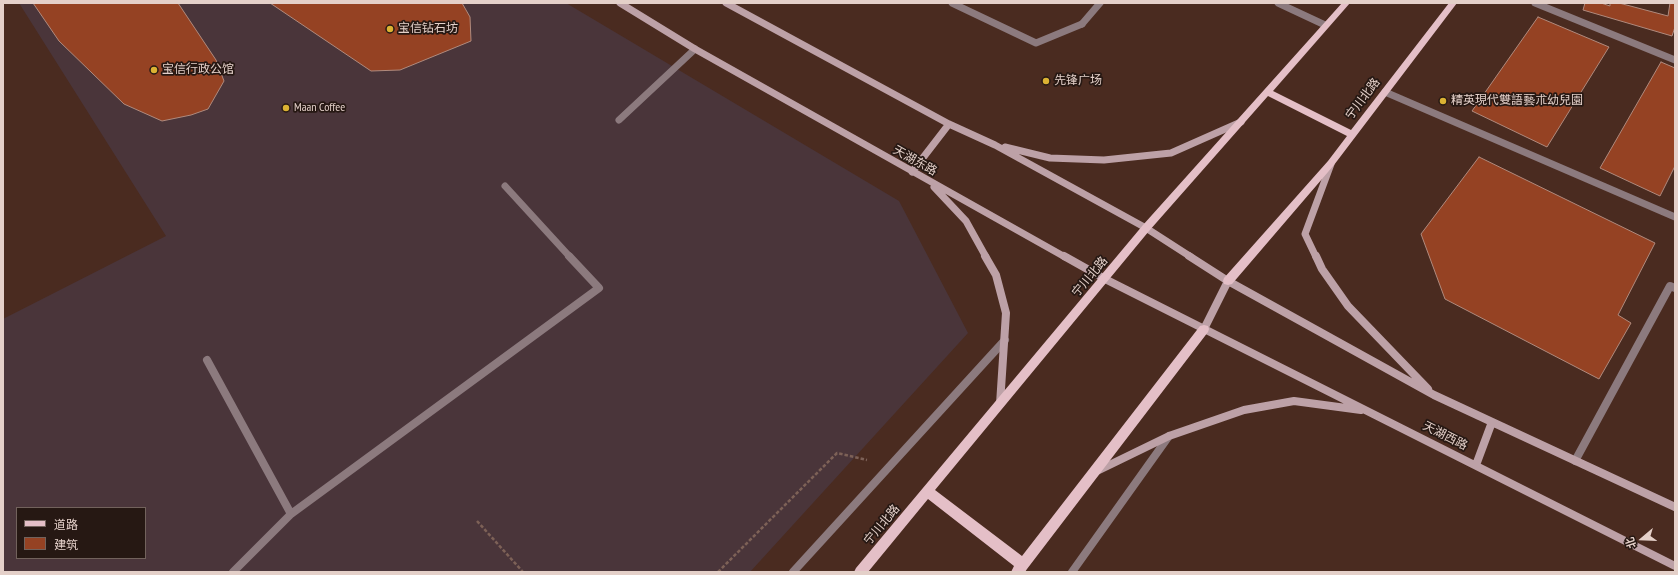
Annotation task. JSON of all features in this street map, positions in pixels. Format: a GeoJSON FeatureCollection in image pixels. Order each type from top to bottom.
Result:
{"type":"FeatureCollection","features":[{"type":"Feature","properties":{"kind":"main road","name":"天湖东路"},"geometry":{"type":"LineString","coordinates":[[620,3],[695,49],[912,172],[1105,279],[1204,328]]}},
{"type":"Feature","properties":{"kind":"main road"},"geometry":{"type":"LineString","coordinates":[[726,3],[949,124],[995,145],[1146,228],[1228,281],[1434,395],[1675,507]]}},
{"type":"Feature","properties":{"kind":"main road","name":"宁川北路"},"geometry":{"type":"LineString","coordinates":[[860,572],[1146,228],[1346,3]]}},
{"type":"Feature","properties":{"kind":"main road","name":"宁川北路"},"geometry":{"type":"LineString","coordinates":[[1020,568],[1204,328],[1228,281],[1331,163],[1453,3]]}},
{"type":"Feature","properties":{"kind":"main road"},"geometry":{"type":"LineString","coordinates":[[1268,92],[1353,135]]}},
{"type":"Feature","properties":{"kind":"main road"},"geometry":{"type":"LineString","coordinates":[[995,145],[1050,158],[1104,160],[1171,153],[1242,121]]}},
{"type":"Feature","properties":{"kind":"main road"},"geometry":{"type":"LineString","coordinates":[[912,172],[949,124]]}},
{"type":"Feature","properties":{"kind":"main road"},"geometry":{"type":"LineString","coordinates":[[1331,163],[1305,234],[1322,269],[1348,306],[1434,395]]}},
{"type":"Feature","properties":{"kind":"main road"},"geometry":{"type":"LineString","coordinates":[[928,180],[966,221],[996,274],[1006,313],[1000,404]]}},
{"type":"Feature","properties":{"kind":"main road","name":"天湖西路"},"geometry":{"type":"LineString","coordinates":[[1204,328],[1675,566]]}},
{"type":"Feature","properties":{"kind":"main road"},"geometry":{"type":"LineString","coordinates":[[1094,472],[1169,436],[1244,410],[1294,401],[1369,412]]}},
{"type":"Feature","properties":{"kind":"main road"},"geometry":{"type":"LineString","coordinates":[[1476,465],[1492,422]]}},
{"type":"Feature","properties":{"kind":"main road"},"geometry":{"type":"LineString","coordinates":[[927,492],[1020,568]]}},
{"type":"Feature","properties":{"kind":"street"},"geometry":{"type":"LineString","coordinates":[[952,3],[1036,43],[1082,24],[1100,3]]}},
{"type":"Feature","properties":{"kind":"street"},"geometry":{"type":"LineString","coordinates":[[1278,3],[1325,25]]}},
{"type":"Feature","properties":{"kind":"street"},"geometry":{"type":"LineString","coordinates":[[1535,3],[1675,60]]}},
{"type":"Feature","properties":{"kind":"street"},"geometry":{"type":"LineString","coordinates":[[619,120],[695,49]]}},
{"type":"Feature","properties":{"kind":"street"},"geometry":{"type":"LineString","coordinates":[[1385,92],[1675,217]]}},
{"type":"Feature","properties":{"kind":"street"},"geometry":{"type":"LineString","coordinates":[[233,572],[291,514],[599,288],[505,186]]}},
{"type":"Feature","properties":{"kind":"street"},"geometry":{"type":"LineString","coordinates":[[1575,461],[1670,286],[1675,288]]}},
{"type":"Feature","properties":{"kind":"street"},"geometry":{"type":"LineString","coordinates":[[793,572],[1005,340]]}},
{"type":"Feature","properties":{"kind":"street"},"geometry":{"type":"LineString","coordinates":[[207,360],[291,514]]}},
{"type":"Feature","properties":{"kind":"street"},"geometry":{"type":"LineString","coordinates":[[1072,572],[1169,436]]}},
{"type":"Feature","properties":{"kind":"path"},"geometry":{"type":"LineString","coordinates":[[718,572],[837,454],[891,465]]}},
{"type":"Feature","properties":{"kind":"path"},"geometry":{"type":"LineString","coordinates":[[477,521],[523,572]]}},
{"type":"Feature","properties":{"kind":"shaded area"},"geometry":{"type":"Polygon","coordinates":[[[19,3],[566,3],[899,201],[968,333],[750,572],[3,572],[3,319],[166,236],[19,3]]]}},
{"type":"Feature","properties":{"kind":"building","name":"宝信行政公馆"},"geometry":{"type":"Polygon","coordinates":[[[33,3],[178,3],[216,60],[224,81],[208,109],[191,115],[162,121],[124,104],[59,41],[33,3]]]}},
{"type":"Feature","properties":{"kind":"building","name":"宝信钻石坊"},"geometry":{"type":"Polygon","coordinates":[[[270,3],[462,3],[470,17],[471,41],[400,70],[371,71],[270,3]]]}},
{"type":"Feature","properties":{"kind":"building"},"geometry":{"type":"Polygon","coordinates":[[[1585,3],[1601,3],[1610,6],[1610,3],[1619,3],[1668,16],[1670,3],[1675,3],[1675,27],[1672,36],[1583,10],[1585,3]]]}},
{"type":"Feature","properties":{"kind":"building"},"geometry":{"type":"Polygon","coordinates":[[[1538,17],[1609,47],[1547,147],[1472,111],[1538,17]]]}},
{"type":"Feature","properties":{"kind":"building"},"geometry":{"type":"Polygon","coordinates":[[[1661,62],[1675,68],[1675,166],[1660,196],[1600,168],[1661,62]]]}},
{"type":"Feature","properties":{"kind":"building"},"geometry":{"type":"Polygon","coordinates":[[[1479,157],[1655,243],[1618,315],[1631,323],[1599,379],[1445,299],[1421,234],[1479,157]]]}},
{"type":"Feature","properties":{"kind":"place","name":"宝信钻石坊"},"geometry":{"type":"Point","coordinates":[390,29]}},
{"type":"Feature","properties":{"kind":"place","name":"宝信行政公馆"},"geometry":{"type":"Point","coordinates":[154,70]}},
{"type":"Feature","properties":{"kind":"place","name":"先锋广场"},"geometry":{"type":"Point","coordinates":[1046,81]}},
{"type":"Feature","properties":{"kind":"place","name":"精英現代雙語藝朮幼兒園"},"geometry":{"type":"Point","coordinates":[1443,101]}},
{"type":"Feature","properties":{"kind":"place","name":"Maan Coffee"},"geometry":{"type":"Point","coordinates":[286,108]}}]}
